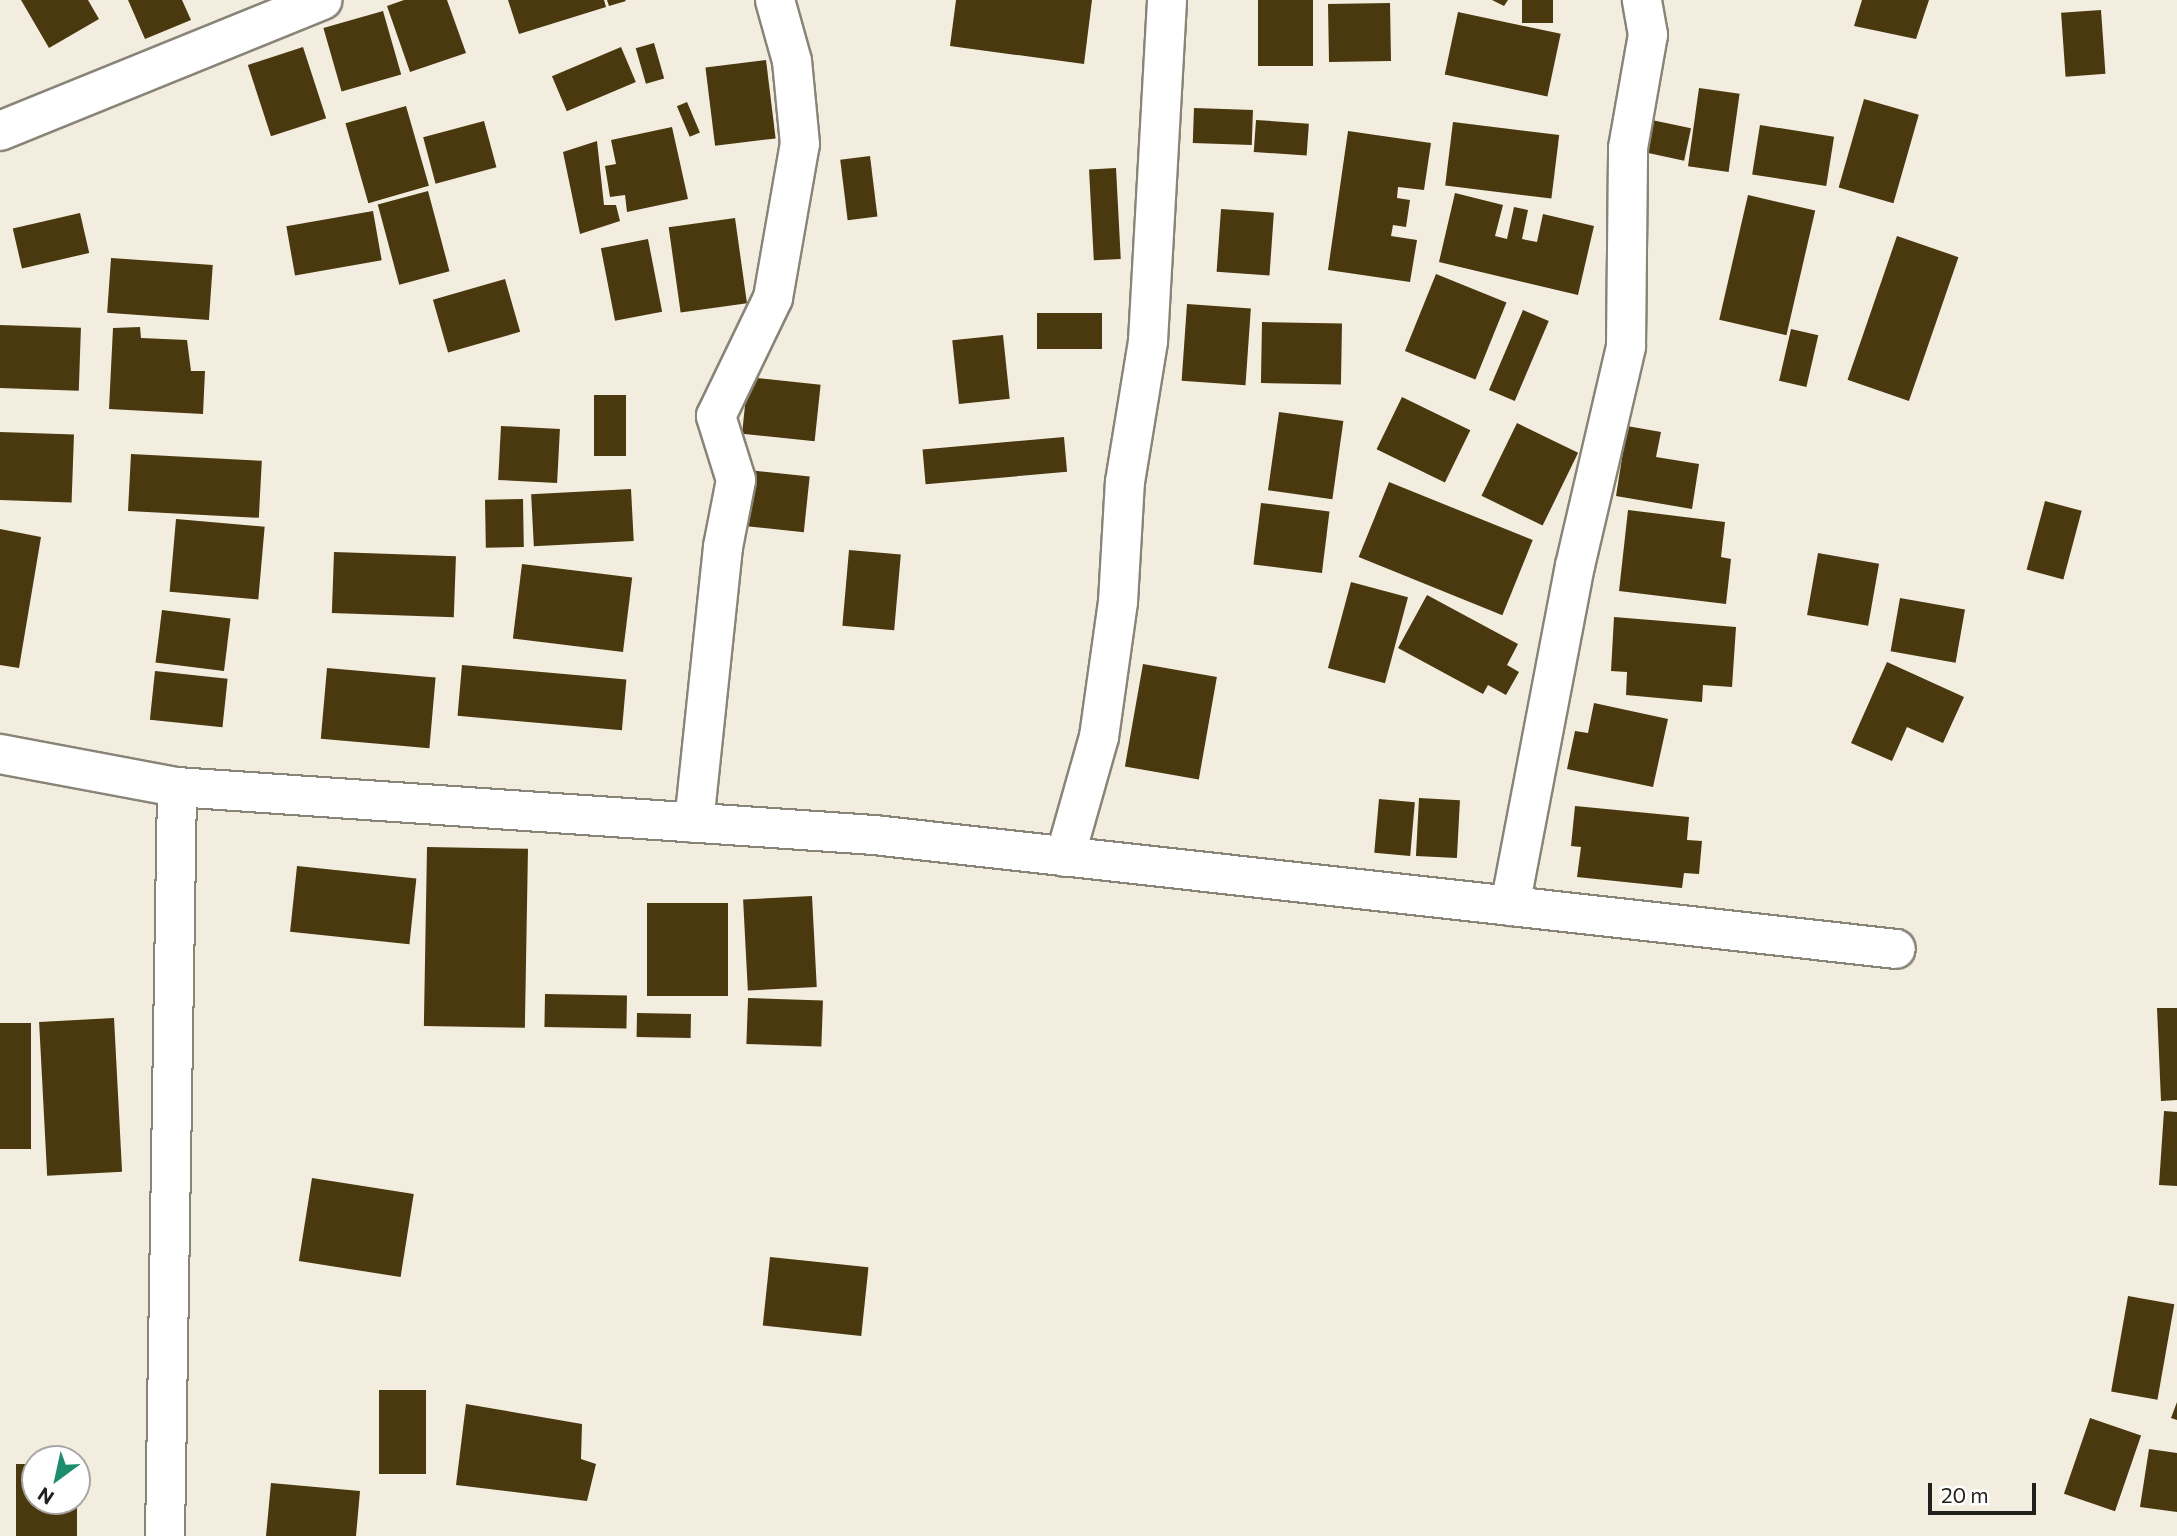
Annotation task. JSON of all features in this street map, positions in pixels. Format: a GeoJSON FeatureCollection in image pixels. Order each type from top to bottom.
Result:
{"type":"FeatureCollection","features":[{"type":"Feature","properties":{"kind":"street"},"geometry":{"type":"LineString","coordinates":[[0,131],[322,0]]}},
{"type":"Feature","properties":{"kind":"street"},"geometry":{"type":"LineString","coordinates":[[694,823],[736,480],[716,416],[773,298],[800,145],[792,61],[775,0]]}},
{"type":"Feature","properties":{"kind":"street"},"geometry":{"type":"LineString","coordinates":[[1065,857],[1099,737],[1118,602],[1125,482],[1147,341],[1167,0]]}},
{"type":"Feature","properties":{"kind":"street"},"geometry":{"type":"LineString","coordinates":[[1510,906],[1575,566],[1626,346],[1628,148],[1648,35],[1642,0]]}},
{"type":"Feature","properties":{"kind":"street"},"geometry":{"type":"LineString","coordinates":[[0,754],[177,787],[694,823],[1065,857],[1896,949]]}},
{"type":"Feature","properties":{"kind":"street"},"geometry":{"type":"LineString","coordinates":[[165,1536],[177,787]]}},
{"type":"Feature","properties":{"kind":"building"},"geometry":{"type":"Polygon","coordinates":[[[21,0],[88,0],[99,19],[49,48],[21,0]]]}},
{"type":"Feature","properties":{"kind":"building"},"geometry":{"type":"Polygon","coordinates":[[[128,0],[182,0],[191,20],[145,39],[128,0]]]}},
{"type":"Feature","properties":{"kind":"building"},"geometry":{"type":"Polygon","coordinates":[[[404,0],[447,0],[466,53],[410,72],[387,6],[404,0]]]}},
{"type":"Feature","properties":{"kind":"building"},"geometry":{"type":"Polygon","coordinates":[[[508,0],[604,0],[606,7],[519,34],[508,0]]]}},
{"type":"Feature","properties":{"kind":"building"},"geometry":{"type":"Polygon","coordinates":[[[607,0],[625,0],[626,1],[609,6],[607,0]]]}},
{"type":"Feature","properties":{"kind":"building"},"geometry":{"type":"Polygon","coordinates":[[[956,0],[1092,0],[1084,64],[950,46],[956,0]]]}},
{"type":"Feature","properties":{"kind":"building"},"geometry":{"type":"Polygon","coordinates":[[[1258,0],[1313,0],[1313,66],[1258,66],[1258,0]]]}},
{"type":"Feature","properties":{"kind":"building"},"geometry":{"type":"Polygon","coordinates":[[[1492,0],[1508,0],[1504,6],[1492,0]]]}},
{"type":"Feature","properties":{"kind":"building"},"geometry":{"type":"Polygon","coordinates":[[[1522,0],[1553,0],[1553,23],[1522,23],[1522,0]]]}},
{"type":"Feature","properties":{"kind":"building"},"geometry":{"type":"Polygon","coordinates":[[[1862,0],[1929,0],[1916,39],[1854,26],[1862,0]]]}},
{"type":"Feature","properties":{"kind":"building"},"geometry":{"type":"Polygon","coordinates":[[[1390,3],[1391,61],[1329,62],[1328,4],[1390,3]]]}},
{"type":"Feature","properties":{"kind":"building"},"geometry":{"type":"Polygon","coordinates":[[[2101,10],[2105,74],[2066,77],[2061,13],[2101,10]]]}},
{"type":"Feature","properties":{"kind":"building"},"geometry":{"type":"Polygon","coordinates":[[[383,11],[401,74],[342,92],[323,28],[383,11]]]}},
{"type":"Feature","properties":{"kind":"building"},"geometry":{"type":"Polygon","coordinates":[[[1458,12],[1561,34],[1547,96],[1445,75],[1458,12]]]}},
{"type":"Feature","properties":{"kind":"building"},"geometry":{"type":"Polygon","coordinates":[[[654,43],[664,79],[646,84],[636,48],[654,43]]]}},
{"type":"Feature","properties":{"kind":"building"},"geometry":{"type":"Polygon","coordinates":[[[303,47],[326,118],[271,136],[248,65],[303,47]]]}},
{"type":"Feature","properties":{"kind":"building"},"geometry":{"type":"Polygon","coordinates":[[[621,47],[636,82],[567,111],[552,76],[621,47]]]}},
{"type":"Feature","properties":{"kind":"building"},"geometry":{"type":"Polygon","coordinates":[[[766,60],[776,138],[715,146],[705,67],[766,60]]]}},
{"type":"Feature","properties":{"kind":"building"},"geometry":{"type":"Polygon","coordinates":[[[1699,88],[1740,94],[1729,172],[1688,166],[1699,88]]]}},
{"type":"Feature","properties":{"kind":"building"},"geometry":{"type":"Polygon","coordinates":[[[1864,99],[1919,115],[1893,203],[1839,187],[1864,99]]]}},
{"type":"Feature","properties":{"kind":"building"},"geometry":{"type":"Polygon","coordinates":[[[687,102],[700,132],[690,137],[677,106],[687,102]]]}},
{"type":"Feature","properties":{"kind":"building"},"geometry":{"type":"Polygon","coordinates":[[[406,106],[429,186],[368,203],[345,123],[406,106]]]}},
{"type":"Feature","properties":{"kind":"building"},"geometry":{"type":"Polygon","coordinates":[[[1194,108],[1253,110],[1252,145],[1193,143],[1194,108]]]}},
{"type":"Feature","properties":{"kind":"building"},"geometry":{"type":"Polygon","coordinates":[[[1647,119],[1691,128],[1684,161],[1640,151],[1647,119]]]}},
{"type":"Feature","properties":{"kind":"building"},"geometry":{"type":"Polygon","coordinates":[[[1256,120],[1309,124],[1307,156],[1254,152],[1256,120]]]}},
{"type":"Feature","properties":{"kind":"building"},"geometry":{"type":"Polygon","coordinates":[[[484,121],[496,167],[436,184],[423,137],[484,121]]]}},
{"type":"Feature","properties":{"kind":"building"},"geometry":{"type":"Polygon","coordinates":[[[1453,122],[1559,135],[1551,199],[1445,186],[1453,122]]]}},
{"type":"Feature","properties":{"kind":"building"},"geometry":{"type":"Polygon","coordinates":[[[1760,125],[1834,137],[1826,186],[1752,174],[1760,125]]]}},
{"type":"Feature","properties":{"kind":"building"},"geometry":{"type":"Polygon","coordinates":[[[672,127],[688,199],[627,212],[625,195],[610,197],[605,166],[616,164],[611,140],[672,127]]]}},
{"type":"Feature","properties":{"kind":"building"},"geometry":{"type":"Polygon","coordinates":[[[1348,131],[1431,143],[1424,190],[1398,187],[1397,198],[1410,200],[1406,227],[1393,225],[1391,236],[1417,240],[1410,282],[1328,270],[1348,131]]]}},
{"type":"Feature","properties":{"kind":"building"},"geometry":{"type":"Polygon","coordinates":[[[597,141],[604,205],[616,205],[620,221],[580,234],[563,152],[597,141]]]}},
{"type":"Feature","properties":{"kind":"building"},"geometry":{"type":"Polygon","coordinates":[[[870,156],[877,217],[848,220],[840,160],[870,156]]]}},
{"type":"Feature","properties":{"kind":"building"},"geometry":{"type":"Polygon","coordinates":[[[1116,168],[1121,259],[1094,260],[1089,169],[1116,168]]]}},
{"type":"Feature","properties":{"kind":"building"},"geometry":{"type":"Polygon","coordinates":[[[428,191],[449,271],[399,285],[378,204],[428,191]]]}},
{"type":"Feature","properties":{"kind":"building"},"geometry":{"type":"Polygon","coordinates":[[[1455,193],[1503,205],[1495,236],[1507,239],[1514,207],[1528,210],[1522,239],[1537,242],[1543,214],[1594,226],[1578,295],[1439,262],[1455,193]]]}},
{"type":"Feature","properties":{"kind":"building"},"geometry":{"type":"Polygon","coordinates":[[[1748,195],[1815,211],[1786,335],[1719,320],[1748,195]]]}},
{"type":"Feature","properties":{"kind":"building"},"geometry":{"type":"Polygon","coordinates":[[[1221,209],[1274,213],[1269,276],[1217,272],[1221,209]]]}},
{"type":"Feature","properties":{"kind":"building"},"geometry":{"type":"Polygon","coordinates":[[[373,211],[382,260],[295,276],[286,226],[373,211]]]}},
{"type":"Feature","properties":{"kind":"building"},"geometry":{"type":"Polygon","coordinates":[[[80,213],[89,253],[22,268],[13,229],[80,213]]]}},
{"type":"Feature","properties":{"kind":"building"},"geometry":{"type":"Polygon","coordinates":[[[735,218],[747,303],[681,312],[669,227],[735,218]]]}},
{"type":"Feature","properties":{"kind":"building"},"geometry":{"type":"Polygon","coordinates":[[[1897,236],[1958,257],[1909,401],[1848,380],[1897,236]]]}},
{"type":"Feature","properties":{"kind":"building"},"geometry":{"type":"Polygon","coordinates":[[[648,239],[662,312],[615,321],[601,248],[648,239]]]}},
{"type":"Feature","properties":{"kind":"building"},"geometry":{"type":"Polygon","coordinates":[[[111,258],[213,265],[209,320],[107,313],[111,258]]]}},
{"type":"Feature","properties":{"kind":"building"},"geometry":{"type":"Polygon","coordinates":[[[1436,274],[1506,302],[1475,379],[1405,351],[1436,274]]]}},
{"type":"Feature","properties":{"kind":"building"},"geometry":{"type":"Polygon","coordinates":[[[505,279],[520,332],[448,353],[433,300],[505,279]]]}},
{"type":"Feature","properties":{"kind":"building"},"geometry":{"type":"Polygon","coordinates":[[[1187,304],[1251,308],[1245,385],[1182,381],[1187,304]]]}},
{"type":"Feature","properties":{"kind":"building"},"geometry":{"type":"Polygon","coordinates":[[[1523,310],[1549,321],[1515,401],[1489,390],[1523,310]]]}},
{"type":"Feature","properties":{"kind":"building"},"geometry":{"type":"Polygon","coordinates":[[[1037,313],[1102,313],[1102,349],[1037,349],[1037,313]]]}},
{"type":"Feature","properties":{"kind":"building"},"geometry":{"type":"Polygon","coordinates":[[[1262,322],[1342,323],[1341,384],[1261,383],[1262,322]]]}},
{"type":"Feature","properties":{"kind":"building"},"geometry":{"type":"Polygon","coordinates":[[[0,325],[81,328],[79,391],[0,388],[0,325]]]}},
{"type":"Feature","properties":{"kind":"building"},"geometry":{"type":"Polygon","coordinates":[[[140,327],[141,338],[187,340],[191,371],[205,371],[203,414],[109,409],[113,328],[140,327]]]}},
{"type":"Feature","properties":{"kind":"building"},"geometry":{"type":"Polygon","coordinates":[[[1791,329],[1818,335],[1806,387],[1779,381],[1791,329]]]}},
{"type":"Feature","properties":{"kind":"building"},"geometry":{"type":"Polygon","coordinates":[[[1003,335],[1010,399],[959,404],[952,340],[1003,335]]]}},
{"type":"Feature","properties":{"kind":"building"},"geometry":{"type":"Polygon","coordinates":[[[748,377],[821,385],[815,441],[742,434],[748,377]]]}},
{"type":"Feature","properties":{"kind":"building"},"geometry":{"type":"Polygon","coordinates":[[[594,395],[626,395],[626,456],[594,456],[594,395]]]}},
{"type":"Feature","properties":{"kind":"building"},"geometry":{"type":"Polygon","coordinates":[[[1402,397],[1470,430],[1445,482],[1377,449],[1402,397]]]}},
{"type":"Feature","properties":{"kind":"building"},"geometry":{"type":"Polygon","coordinates":[[[1279,412],[1343,421],[1332,499],[1268,490],[1279,412]]]}},
{"type":"Feature","properties":{"kind":"building"},"geometry":{"type":"Polygon","coordinates":[[[1517,423],[1578,453],[1543,526],[1481,496],[1517,423]]]}},
{"type":"Feature","properties":{"kind":"building"},"geometry":{"type":"Polygon","coordinates":[[[501,426],[560,429],[557,483],[498,480],[501,426]]]}},
{"type":"Feature","properties":{"kind":"building"},"geometry":{"type":"Polygon","coordinates":[[[1627,426],[1661,432],[1656,457],[1699,464],[1692,509],[1616,496],[1627,426]]]}},
{"type":"Feature","properties":{"kind":"building"},"geometry":{"type":"Polygon","coordinates":[[[0,432],[74,435],[72,503],[0,500],[0,432]]]}},
{"type":"Feature","properties":{"kind":"building"},"geometry":{"type":"Polygon","coordinates":[[[1064,437],[1067,472],[926,484],[923,449],[1064,437]]]}},
{"type":"Feature","properties":{"kind":"building"},"geometry":{"type":"Polygon","coordinates":[[[131,454],[262,461],[259,518],[128,511],[131,454]]]}},
{"type":"Feature","properties":{"kind":"building"},"geometry":{"type":"Polygon","coordinates":[[[748,470],[810,476],[804,532],[742,526],[748,470]]]}},
{"type":"Feature","properties":{"kind":"building"},"geometry":{"type":"Polygon","coordinates":[[[1389,482],[1533,540],[1502,615],[1359,557],[1389,482]]]}},
{"type":"Feature","properties":{"kind":"building"},"geometry":{"type":"Polygon","coordinates":[[[631,489],[634,541],[534,546],[531,494],[631,489]]]}},
{"type":"Feature","properties":{"kind":"building"},"geometry":{"type":"Polygon","coordinates":[[[523,499],[524,547],[486,548],[485,500],[523,499]]]}},
{"type":"Feature","properties":{"kind":"building"},"geometry":{"type":"Polygon","coordinates":[[[2045,501],[2082,511],[2063,579],[2027,570],[2045,501]]]}},
{"type":"Feature","properties":{"kind":"building"},"geometry":{"type":"Polygon","coordinates":[[[1261,503],[1329,511],[1322,573],[1253,565],[1261,503]]]}},
{"type":"Feature","properties":{"kind":"building"},"geometry":{"type":"Polygon","coordinates":[[[1628,510],[1725,522],[1721,557],[1731,559],[1726,604],[1619,591],[1628,510]]]}},
{"type":"Feature","properties":{"kind":"building"},"geometry":{"type":"Polygon","coordinates":[[[176,519],[265,527],[258,599],[170,592],[176,519]]]}},
{"type":"Feature","properties":{"kind":"building"},"geometry":{"type":"Polygon","coordinates":[[[0,529],[41,537],[19,668],[0,665],[0,529]]]}},
{"type":"Feature","properties":{"kind":"building"},"geometry":{"type":"Polygon","coordinates":[[[849,550],[901,555],[894,630],[842,626],[849,550]]]}},
{"type":"Feature","properties":{"kind":"building"},"geometry":{"type":"Polygon","coordinates":[[[334,552],[456,556],[454,617],[332,613],[334,552]]]}},
{"type":"Feature","properties":{"kind":"building"},"geometry":{"type":"Polygon","coordinates":[[[1818,553],[1879,564],[1868,626],[1807,615],[1818,553]]]}},
{"type":"Feature","properties":{"kind":"building"},"geometry":{"type":"Polygon","coordinates":[[[522,564],[632,578],[623,652],[513,638],[522,564]]]}},
{"type":"Feature","properties":{"kind":"building"},"geometry":{"type":"Polygon","coordinates":[[[1351,582],[1408,597],[1385,683],[1328,668],[1351,582]]]}},
{"type":"Feature","properties":{"kind":"building"},"geometry":{"type":"Polygon","coordinates":[[[1427,595],[1518,644],[1507,665],[1519,672],[1506,695],[1488,685],[1483,694],[1398,648],[1427,595]]]}},
{"type":"Feature","properties":{"kind":"building"},"geometry":{"type":"Polygon","coordinates":[[[1900,598],[1965,609],[1956,663],[1891,651],[1900,598]]]}},
{"type":"Feature","properties":{"kind":"building"},"geometry":{"type":"Polygon","coordinates":[[[162,610],[230,618],[224,671],[156,663],[162,610]]]}},
{"type":"Feature","properties":{"kind":"building"},"geometry":{"type":"Polygon","coordinates":[[[1614,617],[1736,627],[1732,687],[1703,685],[1702,702],[1626,695],[1627,672],[1611,671],[1614,617]]]}},
{"type":"Feature","properties":{"kind":"building"},"geometry":{"type":"Polygon","coordinates":[[[1887,662],[1964,697],[1943,743],[1907,727],[1892,761],[1851,743],[1887,662]]]}},
{"type":"Feature","properties":{"kind":"building"},"geometry":{"type":"Polygon","coordinates":[[[1143,664],[1217,677],[1199,779],[1125,766],[1143,664]]]}},
{"type":"Feature","properties":{"kind":"building"},"geometry":{"type":"Polygon","coordinates":[[[462,665],[626,679],[622,730],[458,716],[462,665]]]}},
{"type":"Feature","properties":{"kind":"building"},"geometry":{"type":"Polygon","coordinates":[[[327,668],[436,677],[429,748],[321,739],[327,668]]]}},
{"type":"Feature","properties":{"kind":"building"},"geometry":{"type":"Polygon","coordinates":[[[155,671],[228,679],[222,727],[150,720],[155,671]]]}},
{"type":"Feature","properties":{"kind":"building"},"geometry":{"type":"Polygon","coordinates":[[[1594,703],[1668,719],[1653,787],[1567,769],[1575,731],[1588,733],[1594,703]]]}},
{"type":"Feature","properties":{"kind":"building"},"geometry":{"type":"Polygon","coordinates":[[[1419,798],[1460,800],[1457,858],[1416,856],[1419,798]]]}},
{"type":"Feature","properties":{"kind":"building"},"geometry":{"type":"Polygon","coordinates":[[[1379,799],[1415,802],[1410,856],[1374,853],[1379,799]]]}},
{"type":"Feature","properties":{"kind":"building"},"geometry":{"type":"Polygon","coordinates":[[[1575,806],[1689,817],[1687,840],[1702,841],[1699,874],[1684,873],[1682,888],[1577,877],[1581,847],[1571,846],[1575,806]]]}},
{"type":"Feature","properties":{"kind":"building"},"geometry":{"type":"Polygon","coordinates":[[[427,847],[528,849],[525,1028],[424,1026],[427,847]]]}},
{"type":"Feature","properties":{"kind":"building"},"geometry":{"type":"Polygon","coordinates":[[[297,866],[416,879],[409,944],[290,932],[297,866]]]}},
{"type":"Feature","properties":{"kind":"building"},"geometry":{"type":"Polygon","coordinates":[[[812,896],[817,987],[748,990],[743,900],[812,896]]]}},
{"type":"Feature","properties":{"kind":"building"},"geometry":{"type":"Polygon","coordinates":[[[647,903],[728,903],[728,996],[647,996],[647,903]]]}},
{"type":"Feature","properties":{"kind":"building"},"geometry":{"type":"Polygon","coordinates":[[[545,994],[627,995],[626,1028],[544,1027],[545,994]]]}},
{"type":"Feature","properties":{"kind":"building"},"geometry":{"type":"Polygon","coordinates":[[[748,998],[823,1001],[821,1047],[746,1044],[748,998]]]}},
{"type":"Feature","properties":{"kind":"building"},"geometry":{"type":"Polygon","coordinates":[[[2157,1008],[2177,1008],[2177,1100],[2161,1101],[2157,1008]]]}},
{"type":"Feature","properties":{"kind":"building"},"geometry":{"type":"Polygon","coordinates":[[[637,1013],[691,1014],[691,1038],[637,1037],[637,1013]]]}},
{"type":"Feature","properties":{"kind":"building"},"geometry":{"type":"Polygon","coordinates":[[[114,1018],[122,1172],[47,1176],[39,1022],[114,1018]]]}},
{"type":"Feature","properties":{"kind":"building"},"geometry":{"type":"Polygon","coordinates":[[[0,1023],[31,1023],[31,1149],[0,1149],[0,1023]]]}},
{"type":"Feature","properties":{"kind":"building"},"geometry":{"type":"Polygon","coordinates":[[[2164,1111],[2177,1112],[2177,1186],[2159,1185],[2164,1111]]]}},
{"type":"Feature","properties":{"kind":"building"},"geometry":{"type":"Polygon","coordinates":[[[312,1178],[414,1194],[401,1277],[299,1261],[312,1178]]]}},
{"type":"Feature","properties":{"kind":"building"},"geometry":{"type":"Polygon","coordinates":[[[770,1257],[868,1267],[861,1336],[763,1326],[770,1257]]]}},
{"type":"Feature","properties":{"kind":"building"},"geometry":{"type":"Polygon","coordinates":[[[2128,1296],[2174,1304],[2157,1400],[2111,1392],[2128,1296]]]}},
{"type":"Feature","properties":{"kind":"building"},"geometry":{"type":"Polygon","coordinates":[[[379,1390],[426,1390],[426,1474],[379,1474],[379,1390]]]}},
{"type":"Feature","properties":{"kind":"building"},"geometry":{"type":"Polygon","coordinates":[[[2177,1402],[2177,1420],[2171,1418],[2177,1402]]]}},
{"type":"Feature","properties":{"kind":"building"},"geometry":{"type":"Polygon","coordinates":[[[466,1404],[582,1424],[581,1459],[596,1464],[587,1501],[456,1485],[466,1404]]]}},
{"type":"Feature","properties":{"kind":"building"},"geometry":{"type":"Polygon","coordinates":[[[2090,1418],[2141,1436],[2115,1511],[2064,1494],[2090,1418]]]}},
{"type":"Feature","properties":{"kind":"building"},"geometry":{"type":"Polygon","coordinates":[[[2149,1449],[2177,1453],[2177,1512],[2140,1507],[2149,1449]]]}},
{"type":"Feature","properties":{"kind":"building"},"geometry":{"type":"Polygon","coordinates":[[[16,1464],[21,1464],[21,1515],[77,1515],[77,1536],[16,1536],[16,1464]]]}},
{"type":"Feature","properties":{"kind":"building"},"geometry":{"type":"Polygon","coordinates":[[[271,1483],[360,1491],[356,1536],[266,1536],[271,1483]]]}}]}
